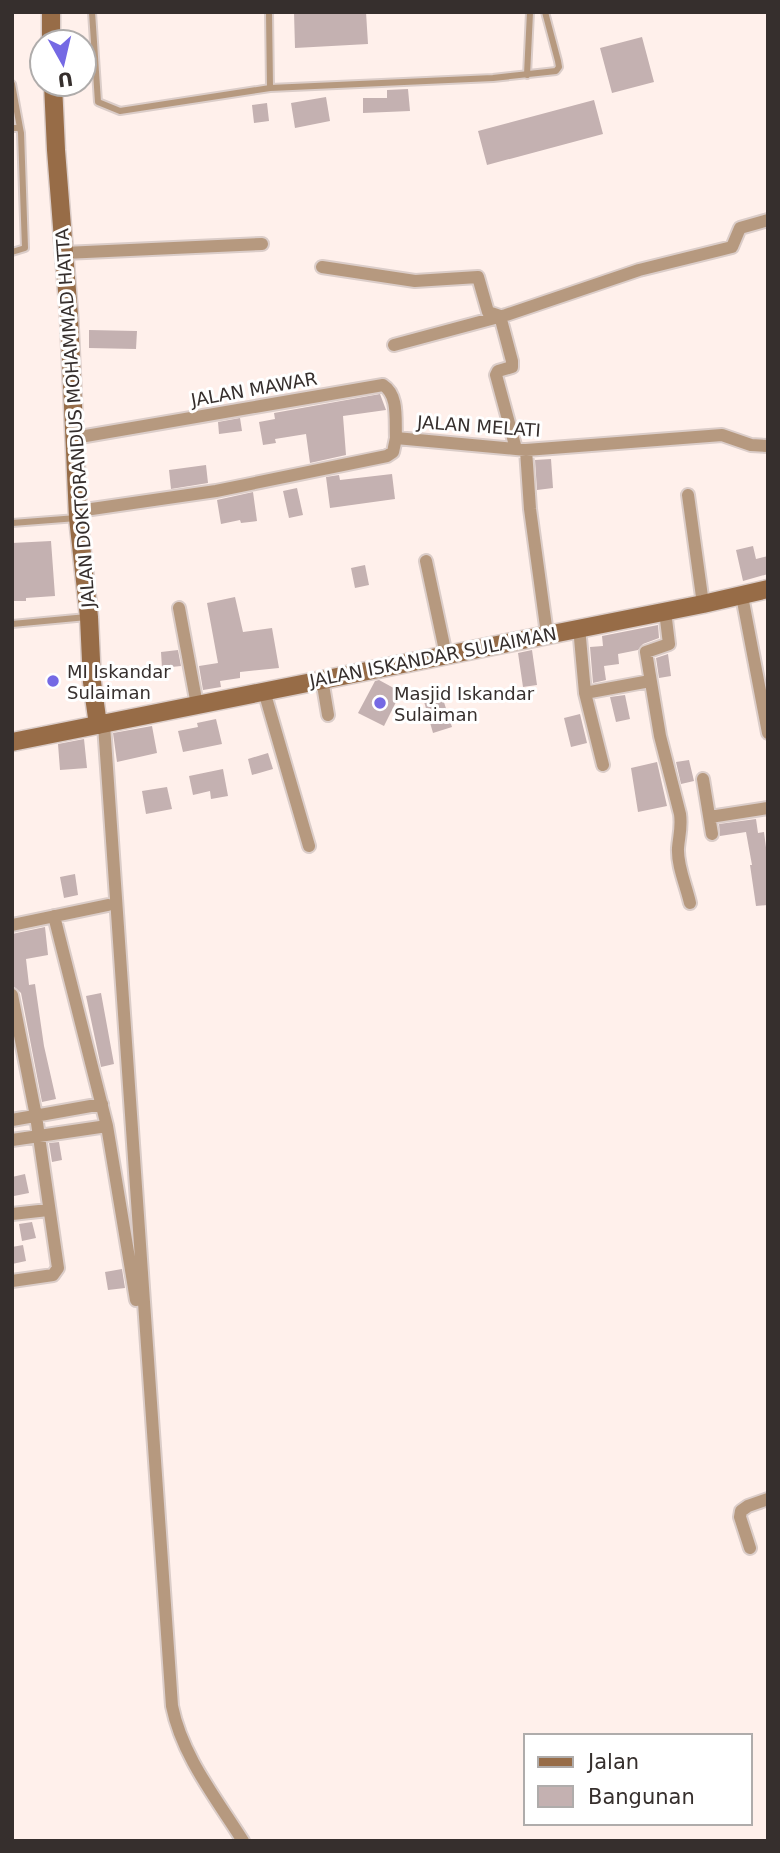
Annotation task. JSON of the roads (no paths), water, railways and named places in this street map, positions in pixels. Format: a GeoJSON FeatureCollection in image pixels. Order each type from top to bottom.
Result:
{"type":"FeatureCollection","features":[{"type":"Feature","properties":{"kind":"street","name":"JALAN DOKTORANDUS MOHAMMAD HATTA"},"geometry":{"type":"LineString","coordinates":[[55,98],[78,514],[89,617],[92,682],[101,725]]}},
{"type":"Feature","properties":{"kind":"street"},"geometry":{"type":"LineString","coordinates":[[394,345],[500,316],[639,270],[732,247],[740,228],[768,220]]}},
{"type":"Feature","properties":{"kind":"street"},"geometry":{"type":"LineString","coordinates":[[64,253],[262,244]]}},
{"type":"Feature","properties":{"kind":"street"},"geometry":{"type":"LineString","coordinates":[[322,267],[415,281],[478,277],[488,312],[500,316]]}},
{"type":"Feature","properties":{"kind":"street"},"geometry":{"type":"LineString","coordinates":[[500,316],[512,367],[498,370],[496,375],[521,450],[547,634]]}},
{"type":"Feature","properties":{"kind":"street","name":"JALAN MAWAR"},"geometry":{"type":"LineString","coordinates":[[74,438],[383,385],[390,389],[394,396],[396,438]]}},
{"type":"Feature","properties":{"kind":"street","name":"JALAN MELATI"},"geometry":{"type":"LineString","coordinates":[[78,514],[216,491],[387,456],[393,452],[396,438],[521,450],[722,435],[751,445],[768,446]]}},
{"type":"Feature","properties":{"kind":"street"},"geometry":{"type":"LineString","coordinates":[[688,495],[703,604]]}},
{"type":"Feature","properties":{"kind":"street"},"geometry":{"type":"LineString","coordinates":[[426,561],[446,654]]}},
{"type":"Feature","properties":{"kind":"street","name":"JALAN ISKANDAR SULAIMAN"},"geometry":{"type":"LineString","coordinates":[[12,742],[768,589]]}},
{"type":"Feature","properties":{"kind":"street"},"geometry":{"type":"LineString","coordinates":[[742,596],[768,733]]}},
{"type":"Feature","properties":{"kind":"street"},"geometry":{"type":"LineString","coordinates":[[179,608],[197,705]]}},
{"type":"Feature","properties":{"kind":"street"},"geometry":{"type":"LineString","coordinates":[[665,611],[669,644],[646,650],[660,736],[680,814],[682,827],[678,849],[679,862],[691,903]]}},
{"type":"Feature","properties":{"kind":"street"},"geometry":{"type":"LineString","coordinates":[[579,627],[585,693],[603,765]]}},
{"type":"Feature","properties":{"kind":"street"},"geometry":{"type":"LineString","coordinates":[[322,679],[328,715]]}},
{"type":"Feature","properties":{"kind":"street"},"geometry":{"type":"LineString","coordinates":[[585,693],[650,681]]}},
{"type":"Feature","properties":{"kind":"street"},"geometry":{"type":"LineString","coordinates":[[264,691],[309,846]]}},
{"type":"Feature","properties":{"kind":"street"},"geometry":{"type":"LineString","coordinates":[[101,725],[172,1706],[176,1728],[186,1749],[241,1840]]}},
{"type":"Feature","properties":{"kind":"street"},"geometry":{"type":"LineString","coordinates":[[703,779],[712,834]]}},
{"type":"Feature","properties":{"kind":"street"},"geometry":{"type":"LineString","coordinates":[[710,817],[768,808]]}},
{"type":"Feature","properties":{"kind":"street"},"geometry":{"type":"LineString","coordinates":[[12,925],[108,905]]}},
{"type":"Feature","properties":{"kind":"street"},"geometry":{"type":"LineString","coordinates":[[54,916],[107,1126],[136,1300]]}},
{"type":"Feature","properties":{"kind":"street"},"geometry":{"type":"LineString","coordinates":[[12,995],[36,1116],[58,1268],[56,1273],[48,1276],[12,1280]]}},
{"type":"Feature","properties":{"kind":"street"},"geometry":{"type":"LineString","coordinates":[[12,1120],[102,1104]]}},
{"type":"Feature","properties":{"kind":"street"},"geometry":{"type":"LineString","coordinates":[[12,1140],[107,1126]]}},
{"type":"Feature","properties":{"kind":"street"},"geometry":{"type":"LineString","coordinates":[[12,1214],[48,1210]]}},
{"type":"Feature","properties":{"kind":"street"},"geometry":{"type":"LineString","coordinates":[[750,1548],[740,1517],[741,1511],[768,1499]]}},
{"type":"Feature","properties":{"kind":"lane"},"geometry":{"type":"LineString","coordinates":[[92,12],[98,102],[120,111],[270,88],[527,75],[556,71],[559,67],[545,12]]}},
{"type":"Feature","properties":{"kind":"lane"},"geometry":{"type":"LineString","coordinates":[[269,12],[270,88]]}},
{"type":"Feature","properties":{"kind":"lane"},"geometry":{"type":"LineString","coordinates":[[527,75],[530,12]]}},
{"type":"Feature","properties":{"kind":"lane"},"geometry":{"type":"LineString","coordinates":[[12,84],[25,248],[12,252]]}},
{"type":"Feature","properties":{"kind":"lane"},"geometry":{"type":"LineString","coordinates":[[12,523],[78,514]]}},
{"type":"Feature","properties":{"kind":"lane"},"geometry":{"type":"LineString","coordinates":[[12,624],[89,617]]}},
{"type":"Feature","properties":{"kind":"place","name":"MI Iskandar Sulaiman"},"geometry":{"type":"Point","coordinates":[53,681]}},
{"type":"Feature","properties":{"kind":"place","name":"Masjid Iskandar Sulaiman"},"geometry":{"type":"Point","coordinates":[380,703]}}]}
